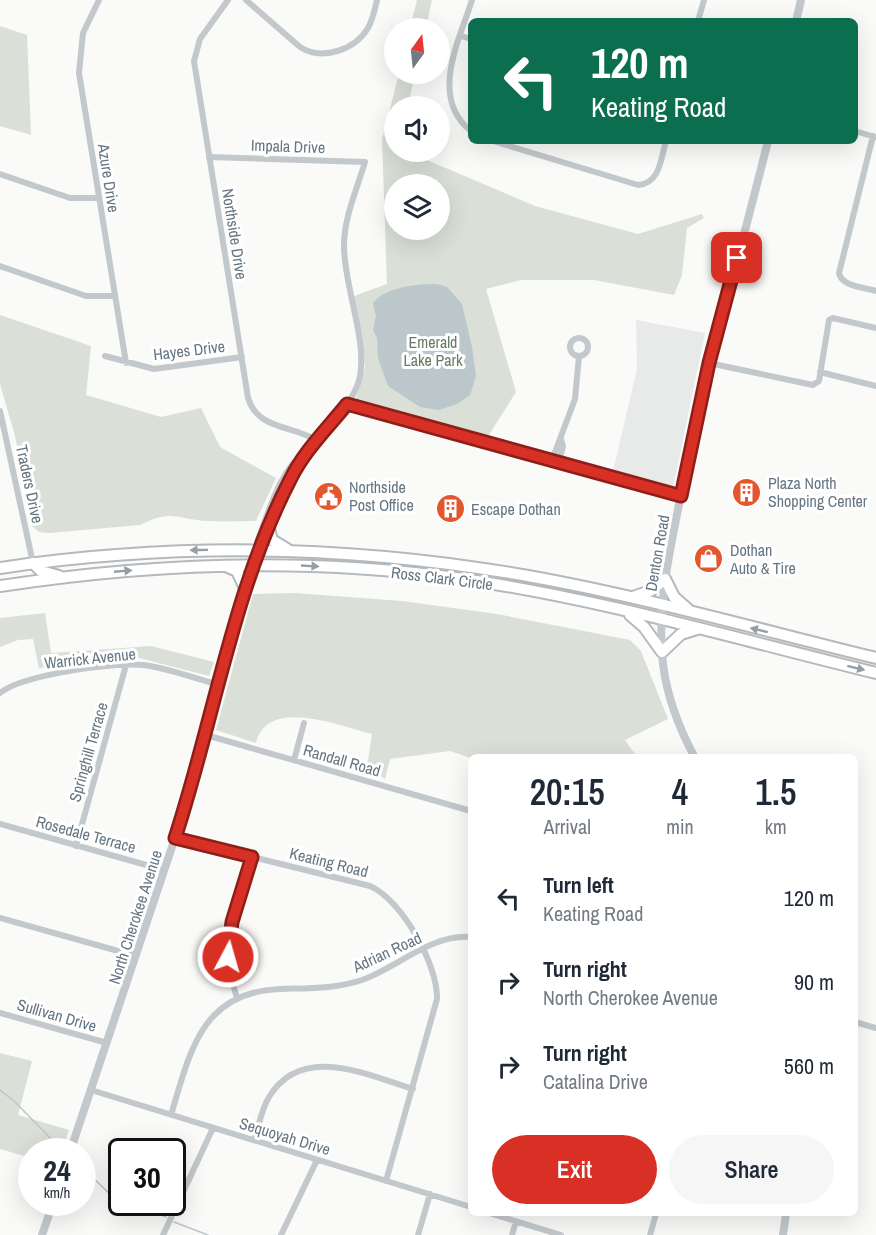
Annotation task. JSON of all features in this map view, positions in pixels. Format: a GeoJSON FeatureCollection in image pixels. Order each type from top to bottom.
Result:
{"type":"FeatureCollection","features":[{"type":"Feature","properties":{"kind":"highway"},"geometry":{"type":"LineString","coordinates":[[269,529],[272,540],[293,552]]}},
{"type":"Feature","properties":{"kind":"highway","name":"Ross Clark Circle"},"geometry":{"type":"LineString","coordinates":[[0,568],[157,552],[258,549],[437,562],[528,576],[592,589],[876,658]]}},
{"type":"Feature","properties":{"kind":"highway"},"geometry":{"type":"LineString","coordinates":[[157,552],[158,569]]}},
{"type":"Feature","properties":{"kind":"highway"},"geometry":{"type":"LineString","coordinates":[[436,576],[437,562]]}},
{"type":"Feature","properties":{"kind":"highway"},"geometry":{"type":"LineString","coordinates":[[33,563],[41,571],[65,577]]}},
{"type":"Feature","properties":{"kind":"highway","name":"Ross Clark Circle"},"geometry":{"type":"LineString","coordinates":[[0,586],[65,577],[222,565],[344,568],[436,576],[581,601],[876,673]]}},
{"type":"Feature","properties":{"kind":"highway"},"geometry":{"type":"LineString","coordinates":[[222,565],[237,571],[245,588]]}},
{"type":"Feature","properties":{"kind":"highway"},"geometry":{"type":"LineString","coordinates":[[525,590],[528,576]]}},
{"type":"Feature","properties":{"kind":"highway"},"geometry":{"type":"LineString","coordinates":[[630,598],[650,591],[665,579],[674,597],[693,613]]}},
{"type":"Feature","properties":{"kind":"highway"},"geometry":{"type":"LineString","coordinates":[[581,601],[590,594],[592,589]]}},
{"type":"Feature","properties":{"kind":"highway"},"geometry":{"type":"LineString","coordinates":[[625,611],[644,627],[662,652],[681,634],[698,629]]}},
{"type":"Feature","properties":{"kind":"highway"},"geometry":{"type":"LineString","coordinates":[[822,660],[831,647]]}},
{"type":"Feature","properties":{"kind":"street","name":"Northside Drive"},"geometry":{"type":"LineString","coordinates":[[228,0],[200,39],[194,55],[248,398],[254,411],[267,422],[316,440]]}},
{"type":"Feature","properties":{"kind":"street"},"geometry":{"type":"LineString","coordinates":[[246,0],[300,47],[307,52],[321,54],[346,47],[362,35],[371,22],[377,0]]}},
{"type":"Feature","properties":{"kind":"street"},"geometry":{"type":"LineString","coordinates":[[468,128],[457,117],[449,96],[450,77],[472,0]]}},
{"type":"Feature","properties":{"kind":"street"},"geometry":{"type":"LineString","coordinates":[[699,18],[704,0]]}},
{"type":"Feature","properties":{"kind":"street"},"geometry":{"type":"LineString","coordinates":[[797,18],[801,0]]}},
{"type":"Feature","properties":{"kind":"street","name":"Azure Drive"},"geometry":{"type":"LineString","coordinates":[[97,1],[83,33],[79,62],[126,363]]}},
{"type":"Feature","properties":{"kind":"street"},"geometry":{"type":"LineString","coordinates":[[461,36],[468,38]]}},
{"type":"Feature","properties":{"kind":"street"},"geometry":{"type":"LineString","coordinates":[[858,132],[874,137],[839,273],[841,279],[847,283],[876,291]]}},
{"type":"Feature","properties":{"kind":"street"},"geometry":{"type":"LineString","coordinates":[[503,144],[638,185],[646,184],[655,177],[665,144]]}},
{"type":"Feature","properties":{"kind":"street","name":"Denton Road"},"geometry":{"type":"LineString","coordinates":[[694,754],[670,702],[662,652],[661,606],[709,363],[767,144]]}},
{"type":"Feature","properties":{"kind":"street","name":"Impala Drive"},"geometry":{"type":"LineString","coordinates":[[209,157],[365,162]]}},
{"type":"Feature","properties":{"kind":"street","name":"North Cherokee Avenue"},"geometry":{"type":"LineString","coordinates":[[75,1138],[175,838],[258,549],[290,480],[307,451],[347,404],[358,384],[361,361],[345,263],[344,236],[365,162]]}},
{"type":"Feature","properties":{"kind":"street"},"geometry":{"type":"LineString","coordinates":[[0,174],[75,200],[99,198]]}},
{"type":"Feature","properties":{"kind":"street"},"geometry":{"type":"LineString","coordinates":[[0,266],[86,296],[115,296]]}},
{"type":"Feature","properties":{"kind":"street"},"geometry":{"type":"LineString","coordinates":[[709,363],[807,386],[817,385],[829,320],[833,318],[876,328]]}},
{"type":"Feature","properties":{"kind":"street","name":"Hayes Drive"},"geometry":{"type":"LineString","coordinates":[[105,356],[148,369],[163,369],[242,357]]}},
{"type":"Feature","properties":{"kind":"street"},"geometry":{"type":"LineString","coordinates":[[556,461],[575,399],[579,356]]}},
{"type":"Feature","properties":{"kind":"street"},"geometry":{"type":"LineString","coordinates":[[820,372],[876,386]]}},
{"type":"Feature","properties":{"kind":"street"},"geometry":{"type":"LineString","coordinates":[[347,404],[681,496]]}},
{"type":"Feature","properties":{"kind":"street","name":"Traders Drive"},"geometry":{"type":"LineString","coordinates":[[0,411],[33,563]]}},
{"type":"Feature","properties":{"kind":"street","name":"North Cherokee Avenue"},"geometry":{"type":"LineString","coordinates":[[258,549],[257,542],[284,476],[298,457],[307,451]]}},
{"type":"Feature","properties":{"kind":"street","name":"Warrick Avenue"},"geometry":{"type":"LineString","coordinates":[[0,693],[14,683],[34,678],[126,665],[154,667],[220,686]]}},
{"type":"Feature","properties":{"kind":"street","name":"Springhill Terrace"},"geometry":{"type":"LineString","coordinates":[[76,846],[126,665]]}},
{"type":"Feature","properties":{"kind":"street"},"geometry":{"type":"LineString","coordinates":[[294,760],[304,723]]}},
{"type":"Feature","properties":{"kind":"street","name":"Randall Road"},"geometry":{"type":"LineString","coordinates":[[206,735],[468,810]]}},
{"type":"Feature","properties":{"kind":"street","name":"Rosedale Terrace"},"geometry":{"type":"LineString","coordinates":[[0,825],[164,870]]}},
{"type":"Feature","properties":{"kind":"street","name":"Keating Road"},"geometry":{"type":"LineString","coordinates":[[175,838],[376,889],[400,910],[436,981],[437,999],[386,1181]]}},
{"type":"Feature","properties":{"kind":"street"},"geometry":{"type":"LineString","coordinates":[[237,998],[228,965],[228,940],[252,857]]}},
{"type":"Feature","properties":{"kind":"street"},"geometry":{"type":"LineString","coordinates":[[0,918],[135,956]]}},
{"type":"Feature","properties":{"kind":"street","name":"Adrian Road"},"geometry":{"type":"LineString","coordinates":[[171,1115],[199,1034],[210,1019],[237,998],[260,991],[347,985],[369,978],[448,938],[468,937]]}},
{"type":"Feature","properties":{"kind":"street","name":"Sullivan Drive"},"geometry":{"type":"LineString","coordinates":[[0,1013],[107,1043]]}},
{"type":"Feature","properties":{"kind":"street"},"geometry":{"type":"LineString","coordinates":[[858,1023],[876,1028]]}},
{"type":"Feature","properties":{"kind":"street"},"geometry":{"type":"LineString","coordinates":[[254,1140],[264,1109],[273,1092],[286,1078],[304,1069],[326,1065],[341,1067],[413,1089]]}},
{"type":"Feature","properties":{"kind":"street","name":"Sequoyah Drive"},"geometry":{"type":"LineString","coordinates":[[91,1090],[468,1206]]}},
{"type":"Feature","properties":{"kind":"street"},"geometry":{"type":"LineString","coordinates":[[163,1235],[213,1128]]}},
{"type":"Feature","properties":{"kind":"street"},"geometry":{"type":"LineString","coordinates":[[281,1235],[317,1160]]}},
{"type":"Feature","properties":{"kind":"street"},"geometry":{"type":"LineString","coordinates":[[418,1235],[430,1194]]}},
{"type":"Feature","properties":{"kind":"street"},"geometry":{"type":"LineString","coordinates":[[46,1234],[50,1216]]}},
{"type":"Feature","properties":{"kind":"street"},"geometry":{"type":"LineString","coordinates":[[499,1216],[561,1235]]}},
{"type":"Feature","properties":{"kind":"street"},"geometry":{"type":"LineString","coordinates":[[650,1235],[655,1216]]}},
{"type":"Feature","properties":{"kind":"street"},"geometry":{"type":"LineString","coordinates":[[783,1235],[786,1216]]}},
{"type":"Feature","properties":{"kind":"street"},"geometry":{"type":"LineString","coordinates":[[512,1235],[516,1221]]}},
{"type":"Feature","properties":{"kind":"shaded area"},"geometry":{"type":"Polygon","coordinates":[[[436,284],[447,287],[462,304],[476,376],[470,395],[457,404],[439,410],[420,407],[388,386],[378,358],[377,338],[373,330],[376,316],[373,303],[378,298],[393,290],[436,284]]]}},
{"type":"Feature","properties":{"kind":"shaded area"},"geometry":{"type":"Polygon","coordinates":[[[636,320],[705,333],[673,488],[613,471],[637,369],[636,320]]]}},
{"type":"Feature","properties":{"kind":"green space"},"geometry":{"type":"Polygon","coordinates":[[[417,0],[432,0],[428,18],[412,18],[417,0]]]}},
{"type":"Feature","properties":{"kind":"green space"},"geometry":{"type":"Polygon","coordinates":[[[0,26],[27,35],[31,135],[0,126],[0,26]]]}},
{"type":"Feature","properties":{"kind":"green space"},"geometry":{"type":"Polygon","coordinates":[[[396,84],[413,84],[410,96],[393,96],[396,84]]]}},
{"type":"Feature","properties":{"kind":"green space","name":"Emerald Lake Park"},"geometry":{"type":"Polygon","coordinates":[[[384,131],[384,162],[432,162],[535,206],[638,234],[702,214],[704,218],[687,228],[682,275],[674,295],[594,280],[521,280],[486,289],[516,392],[487,438],[355,401],[365,367],[354,296],[387,284],[385,240],[450,240],[450,174],[384,174],[384,197],[382,139],[384,131]]]}},
{"type":"Feature","properties":{"kind":"green space"},"geometry":{"type":"Polygon","coordinates":[[[0,315],[91,346],[86,395],[161,417],[201,408],[220,447],[276,478],[256,521],[209,521],[168,516],[140,525],[39,532],[32,526],[15,436],[0,384],[0,315]]]}},
{"type":"Feature","properties":{"kind":"green space"},"geometry":{"type":"Polygon","coordinates":[[[294,593],[402,601],[497,614],[630,640],[641,651],[668,719],[625,740],[635,754],[468,754],[468,757],[450,751],[390,759],[385,779],[367,767],[372,734],[324,721],[289,717],[274,721],[263,729],[256,743],[216,730],[253,594],[294,593]]]}},
{"type":"Feature","properties":{"kind":"green space"},"geometry":{"type":"Polygon","coordinates":[[[45,613],[51,653],[151,646],[214,662],[209,676],[139,658],[39,668],[33,639],[18,640],[0,647],[0,618],[45,613]]]}},
{"type":"Feature","properties":{"kind":"green space"},"geometry":{"type":"Polygon","coordinates":[[[0,1053],[32,1061],[18,1115],[69,1130],[66,1138],[18,1138],[18,1154],[0,1149],[0,1053]]]}},
{"type":"Feature","properties":{"kind":"waterway"},"geometry":{"type":"LineString","coordinates":[[0,1090],[50,1138]]}},
{"type":"Feature","properties":{"kind":"waterway"},"geometry":{"type":"LineString","coordinates":[[96,1181],[122,1206],[150,1210],[166,1217]]}},
{"type":"Feature","properties":{"kind":"waterway"},"geometry":{"type":"LineString","coordinates":[[174,1222],[208,1235]]}},
{"type":"Feature","properties":{"kind":"place","name":"Plaza North Shopping Center"},"geometry":{"type":"Point","coordinates":[747,492]}},
{"type":"Feature","properties":{"kind":"place","name":"Northside Post Office"},"geometry":{"type":"Point","coordinates":[328,496]}},
{"type":"Feature","properties":{"kind":"place","name":"Escape Dothan"},"geometry":{"type":"Point","coordinates":[450,509]}},
{"type":"Feature","properties":{"kind":"place","name":"Dothan Auto & Tire"},"geometry":{"type":"Point","coordinates":[709,559]}},
{"type":"Feature","properties":{"kind":"route"},"geometry":{"type":"LineString","coordinates":[[228,957],[228,940],[232,922],[252,857],[175,838],[190,793],[252,565],[290,480],[307,451],[347,404],[681,496],[709,363],[737,258]]}}]}
